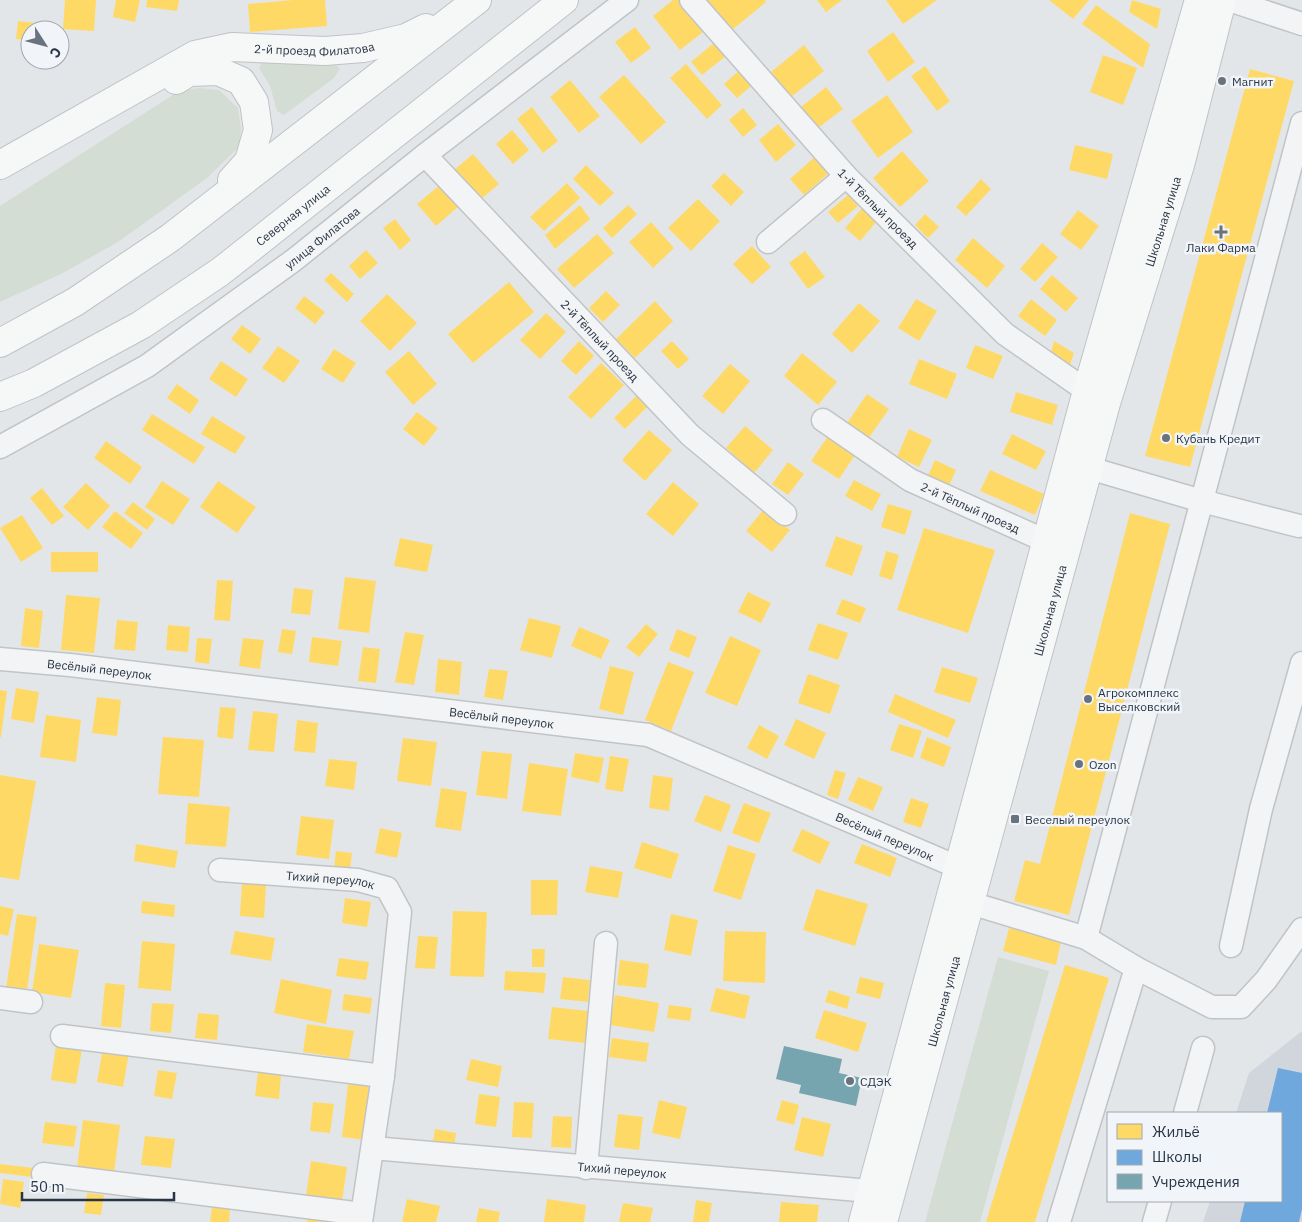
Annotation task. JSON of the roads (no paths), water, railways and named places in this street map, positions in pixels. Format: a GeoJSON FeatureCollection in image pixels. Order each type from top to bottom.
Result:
{"type":"FeatureCollection","features":[{"type":"Feature","properties":{"kind":"main road","name":"Северная улица"},"geometry":{"type":"LineString","coordinates":[[0,397],[34,383],[142,325],[220,272],[564,0]]}},
{"type":"Feature","properties":{"kind":"main road","name":"Школьная улица"},"geometry":{"type":"LineString","coordinates":[[968,872],[1048,542],[1087,391],[1200,0]]}},
{"type":"Feature","properties":{"kind":"main road","name":"Школьная улица"},"geometry":{"type":"LineString","coordinates":[[863,1222],[870,1191],[960,900],[1089,468],[1106,403],[1180,165],[1222,0]]}},
{"type":"Feature","properties":{"kind":"main road","name":"2-й проезд Филатова"},"geometry":{"type":"LineString","coordinates":[[0,166],[195,55],[232,47],[325,51],[362,48],[406,38],[470,6]]}},
{"type":"Feature","properties":{"kind":"main road"},"geometry":{"type":"LineString","coordinates":[[0,343],[74,302],[170,238],[470,6]]}},
{"type":"Feature","properties":{"kind":"main road"},"geometry":{"type":"LineString","coordinates":[[0,181],[113,114],[190,72],[218,71],[241,80],[254,102],[258,130],[248,161],[205,211]]}},
{"type":"Feature","properties":{"kind":"main road","name":"Школьная улица"},"geometry":{"type":"LineString","coordinates":[[883,1222],[960,900]]}},
{"type":"Feature","properties":{"kind":"street","name":"улица Филатова"},"geometry":{"type":"LineString","coordinates":[[0,447],[147,366],[294,260],[425,155],[626,0]]}},
{"type":"Feature","properties":{"kind":"street","name":"1-й Тёплый проезд"},"geometry":{"type":"LineString","coordinates":[[691,0],[846,176],[1005,334],[1087,391]]}},
{"type":"Feature","properties":{"kind":"street"},"geometry":{"type":"LineString","coordinates":[[1230,0],[1302,24]]}},
{"type":"Feature","properties":{"kind":"street"},"geometry":{"type":"LineString","coordinates":[[1086,938],[1302,123]]}},
{"type":"Feature","properties":{"kind":"street","name":"2-й Тёплый проезд"},"geometry":{"type":"LineString","coordinates":[[425,155],[690,435],[785,514]]}},
{"type":"Feature","properties":{"kind":"street"},"geometry":{"type":"LineString","coordinates":[[768,242],[846,176]]}},
{"type":"Feature","properties":{"kind":"street","name":"2-й Тёплый проезд"},"geometry":{"type":"LineString","coordinates":[[822,420],[910,480],[1048,542]]}},
{"type":"Feature","properties":{"kind":"street"},"geometry":{"type":"LineString","coordinates":[[1089,468],[1202,501],[1298,526]]}},
{"type":"Feature","properties":{"kind":"street","name":"Весёлый переулок"},"geometry":{"type":"LineString","coordinates":[[0,659],[80,666],[648,735],[968,872]]}},
{"type":"Feature","properties":{"kind":"street"},"geometry":{"type":"LineString","coordinates":[[1231,946],[1261,809],[1302,663]]}},
{"type":"Feature","properties":{"kind":"street","name":"Тихий переулок"},"geometry":{"type":"LineString","coordinates":[[220,870],[358,880],[387,888],[400,912],[383,1076],[361,1218]]}},
{"type":"Feature","properties":{"kind":"street"},"geometry":{"type":"LineString","coordinates":[[960,900],[1086,938],[1136,968],[1212,1007],[1241,1007],[1266,980],[1302,929]]}},
{"type":"Feature","properties":{"kind":"street"},"geometry":{"type":"LineString","coordinates":[[586,1168],[606,942]]}},
{"type":"Feature","properties":{"kind":"street"},"geometry":{"type":"LineString","coordinates":[[1059,1222],[1136,968]]}},
{"type":"Feature","properties":{"kind":"street"},"geometry":{"type":"LineString","coordinates":[[0,998],[31,1002]]}},
{"type":"Feature","properties":{"kind":"street"},"geometry":{"type":"LineString","coordinates":[[62,1036],[383,1076]]}},
{"type":"Feature","properties":{"kind":"street"},"geometry":{"type":"LineString","coordinates":[[1185,1112],[1203,1048]]}},
{"type":"Feature","properties":{"kind":"street","name":"Тихий переулок"},"geometry":{"type":"LineString","coordinates":[[373,1148],[586,1168],[870,1191]]}},
{"type":"Feature","properties":{"kind":"street"},"geometry":{"type":"LineString","coordinates":[[43,1174],[361,1218]]}},
{"type":"Feature","properties":{"kind":"street"},"geometry":{"type":"LineString","coordinates":[[1154,1222],[1160,1202]]}},
{"type":"Feature","properties":{"kind":"place","name":"Магнит"},"geometry":{"type":"Point","coordinates":[1222,81]}},
{"type":"Feature","properties":{"kind":"place","name":"Лаки Фарма"},"geometry":{"type":"Point","coordinates":[1221,232]}},
{"type":"Feature","properties":{"kind":"place","name":"Кубань Кредит"},"geometry":{"type":"Point","coordinates":[1166,438]}},
{"type":"Feature","properties":{"kind":"place","name":"Агрокомплекс Выселковский"},"geometry":{"type":"Point","coordinates":[1088,699]}},
{"type":"Feature","properties":{"kind":"place","name":"Ozon"},"geometry":{"type":"Point","coordinates":[1079,764]}},
{"type":"Feature","properties":{"kind":"place","name":"Веселый переулок"},"geometry":{"type":"Point","coordinates":[1015,819]}},
{"type":"Feature","properties":{"kind":"place","name":"СДЭК"},"geometry":{"type":"Point","coordinates":[850,1081]}}]}
